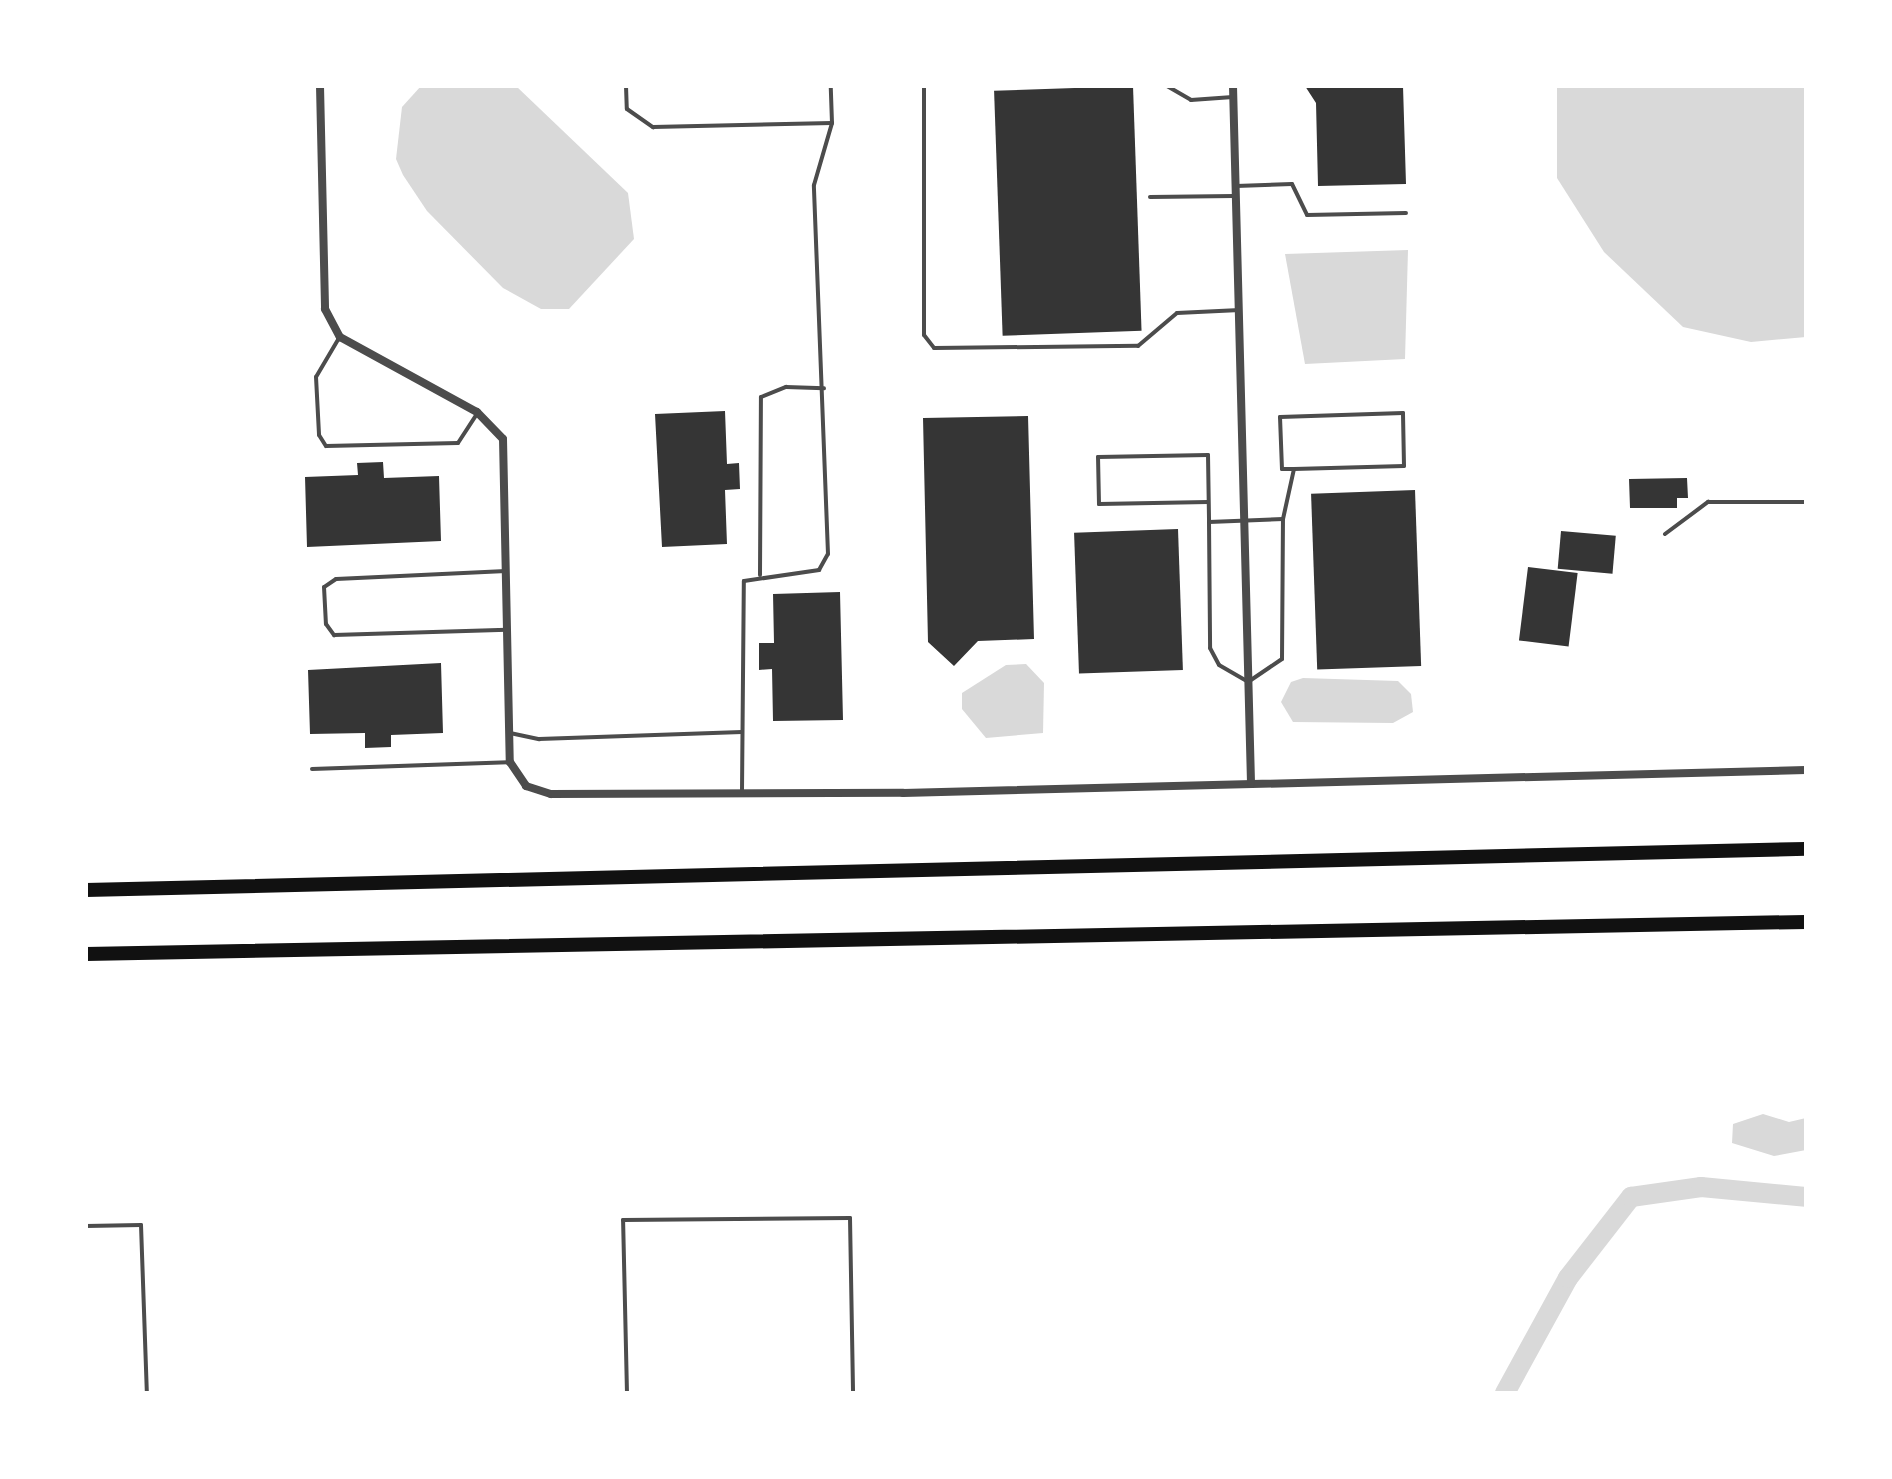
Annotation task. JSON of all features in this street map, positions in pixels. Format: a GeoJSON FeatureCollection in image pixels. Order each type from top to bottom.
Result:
{"type":"FeatureCollection","features":[{"type":"Feature","properties":{"kind":"highway"},"geometry":{"type":"LineString","coordinates":[[86,890],[1806,849]]}},
{"type":"Feature","properties":{"kind":"highway"},"geometry":{"type":"LineString","coordinates":[[86,954],[1806,922]]}},
{"type":"Feature","properties":{"kind":"street"},"geometry":{"type":"LineString","coordinates":[[320,86],[325,309],[340,337],[477,412],[503,439],[510,762],[526,786],[551,794],[742,795],[1806,770]]}},
{"type":"Feature","properties":{"kind":"street"},"geometry":{"type":"LineString","coordinates":[[1233,86],[1251,783]]}},
{"type":"Feature","properties":{"kind":"lane"},"geometry":{"type":"LineString","coordinates":[[626,86],[627,109],[653,127],[832,123]]}},
{"type":"Feature","properties":{"kind":"lane"},"geometry":{"type":"LineString","coordinates":[[742,795],[744,581],[760,575],[826,564],[824,388],[814,185],[832,123],[831,86]]}},
{"type":"Feature","properties":{"kind":"lane"},"geometry":{"type":"LineString","coordinates":[[924,86],[924,335],[934,348],[1138,346],[1177,313],[1240,310]]}},
{"type":"Feature","properties":{"kind":"lane"},"geometry":{"type":"LineString","coordinates":[[1167,86],[1191,100],[1233,97]]}},
{"type":"Feature","properties":{"kind":"lane"},"geometry":{"type":"LineString","coordinates":[[1236,186],[1292,184],[1307,215],[1406,213]]}},
{"type":"Feature","properties":{"kind":"lane"},"geometry":{"type":"LineString","coordinates":[[1150,197],[1236,196]]}},
{"type":"Feature","properties":{"kind":"lane"},"geometry":{"type":"LineString","coordinates":[[340,337],[316,377],[319,435],[326,446],[458,443],[477,412]]}},
{"type":"Feature","properties":{"kind":"lane"},"geometry":{"type":"LineString","coordinates":[[760,575],[761,397],[786,387],[824,388]]}},
{"type":"Feature","properties":{"kind":"lane"},"geometry":{"type":"LineString","coordinates":[[1403,413],[1404,466],[1294,469],[1282,469],[1280,417],[1403,413]]}},
{"type":"Feature","properties":{"kind":"lane"},"geometry":{"type":"LineString","coordinates":[[1208,502],[1099,504],[1098,457],[1208,455],[1210,648],[1219,665],[1248,682],[1282,659],[1283,519],[1294,469]]}},
{"type":"Feature","properties":{"kind":"lane"},"geometry":{"type":"LineString","coordinates":[[1665,534],[1708,502],[1806,502]]}},
{"type":"Feature","properties":{"kind":"lane"},"geometry":{"type":"LineString","coordinates":[[1209,522],[1283,519]]}},
{"type":"Feature","properties":{"kind":"lane"},"geometry":{"type":"LineString","coordinates":[[506,571],[336,579],[324,587],[326,624],[334,635],[507,630]]}},
{"type":"Feature","properties":{"kind":"lane"},"geometry":{"type":"LineString","coordinates":[[510,733],[539,739],[742,732]]}},
{"type":"Feature","properties":{"kind":"lane"},"geometry":{"type":"LineString","coordinates":[[312,769],[510,762]]}},
{"type":"Feature","properties":{"kind":"lane"},"geometry":{"type":"LineString","coordinates":[[627,1393],[623,1220],[850,1218],[853,1393]]}},
{"type":"Feature","properties":{"kind":"lane"},"geometry":{"type":"LineString","coordinates":[[86,1226],[141,1225],[147,1393]]}},
{"type":"Feature","properties":{"kind":"shaded area"},"geometry":{"type":"Polygon","coordinates":[[[421,86],[516,86],[628,193],[634,239],[569,309],[541,309],[503,288],[427,211],[403,175],[396,159],[402,107],[421,86]]]}},
{"type":"Feature","properties":{"kind":"shaded area"},"geometry":{"type":"Polygon","coordinates":[[[1557,86],[1806,86],[1806,337],[1751,342],[1683,327],[1604,252],[1557,178],[1557,86]]]}},
{"type":"Feature","properties":{"kind":"shaded area"},"geometry":{"type":"Polygon","coordinates":[[[1408,250],[1405,359],[1305,364],[1285,254],[1408,250]]]}},
{"type":"Feature","properties":{"kind":"shaded area"},"geometry":{"type":"Polygon","coordinates":[[[1026,664],[1044,683],[1043,733],[986,738],[962,709],[962,693],[1006,665],[1026,664]]]}},
{"type":"Feature","properties":{"kind":"shaded area"},"geometry":{"type":"Polygon","coordinates":[[[1303,678],[1398,681],[1411,694],[1413,712],[1393,723],[1293,722],[1281,702],[1291,682],[1303,678]]]}},
{"type":"Feature","properties":{"kind":"shaded area"},"geometry":{"type":"Polygon","coordinates":[[[1763,1114],[1789,1122],[1806,1118],[1806,1150],[1774,1156],[1732,1143],[1733,1124],[1763,1114]]]}},
{"type":"Feature","properties":{"kind":"building"},"geometry":{"type":"Polygon","coordinates":[[[1133,86],[1142,331],[1003,336],[994,91],[1133,86]]]}},
{"type":"Feature","properties":{"kind":"building"},"geometry":{"type":"Polygon","coordinates":[[[1305,86],[1403,86],[1406,184],[1318,186],[1316,103],[1305,86]]]}},
{"type":"Feature","properties":{"kind":"building"},"geometry":{"type":"Polygon","coordinates":[[[725,411],[727,464],[739,463],[740,489],[725,490],[727,544],[662,547],[655,414],[725,411]]]}},
{"type":"Feature","properties":{"kind":"building"},"geometry":{"type":"Polygon","coordinates":[[[1028,416],[1034,639],[978,641],[954,666],[928,642],[923,418],[1028,416]]]}},
{"type":"Feature","properties":{"kind":"building"},"geometry":{"type":"Polygon","coordinates":[[[383,462],[384,478],[439,476],[441,541],[307,547],[305,477],[358,475],[357,463],[383,462]]]}},
{"type":"Feature","properties":{"kind":"building"},"geometry":{"type":"Polygon","coordinates":[[[1687,478],[1688,498],[1677,498],[1677,508],[1630,508],[1629,479],[1687,478]]]}},
{"type":"Feature","properties":{"kind":"building"},"geometry":{"type":"Polygon","coordinates":[[[1415,490],[1421,666],[1317,670],[1311,494],[1415,490]]]}},
{"type":"Feature","properties":{"kind":"building"},"geometry":{"type":"Polygon","coordinates":[[[1178,529],[1183,670],[1079,674],[1074,533],[1178,529]]]}},
{"type":"Feature","properties":{"kind":"building"},"geometry":{"type":"Polygon","coordinates":[[[1561,531],[1616,536],[1612,574],[1558,569],[1561,531]]]}},
{"type":"Feature","properties":{"kind":"building"},"geometry":{"type":"Polygon","coordinates":[[[1528,567],[1578,573],[1569,647],[1519,640],[1528,567]]]}},
{"type":"Feature","properties":{"kind":"building"},"geometry":{"type":"Polygon","coordinates":[[[840,592],[843,720],[773,721],[772,669],[759,670],[759,643],[774,643],[773,594],[840,592]]]}},
{"type":"Feature","properties":{"kind":"building"},"geometry":{"type":"Polygon","coordinates":[[[441,663],[443,733],[391,735],[391,747],[365,748],[365,733],[310,734],[308,670],[441,663]]]}},
{"type":"Feature","properties":{"kind":"waterway"},"geometry":{"type":"LineString","coordinates":[[1505,1393],[1568,1278],[1631,1197],[1701,1187],[1806,1197]]}}]}
